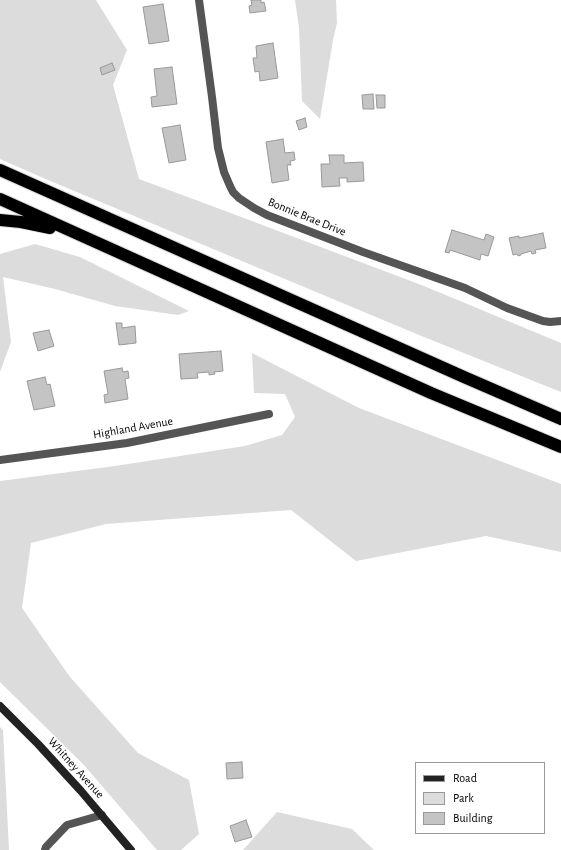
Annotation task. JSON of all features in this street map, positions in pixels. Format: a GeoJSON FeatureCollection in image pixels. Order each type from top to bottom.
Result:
{"type":"FeatureCollection","features":[{"type":"Feature","properties":{"kind":"highway"},"geometry":{"type":"LineString","coordinates":[[0,170],[561,419]]}},
{"type":"Feature","properties":{"kind":"highway"},"geometry":{"type":"LineString","coordinates":[[0,199],[432,393],[561,447]]}},
{"type":"Feature","properties":{"kind":"highway"},"geometry":{"type":"LineString","coordinates":[[0,220],[21,222],[73,233]]}},
{"type":"Feature","properties":{"kind":"main road","name":"Whitney Avenue"},"geometry":{"type":"LineString","coordinates":[[0,706],[38,744],[131,850]]}},
{"type":"Feature","properties":{"kind":"street","name":"Bonnie Brae Drive"},"geometry":{"type":"LineString","coordinates":[[199,0],[218,148],[224,172],[233,192],[239,198],[254,208],[267,214],[363,252],[465,288],[507,308],[543,321],[561,321]]}},
{"type":"Feature","properties":{"kind":"street","name":"Highland Avenue"},"geometry":{"type":"LineString","coordinates":[[0,460],[127,442],[269,414]]}},
{"type":"Feature","properties":{"kind":"street"},"geometry":{"type":"LineString","coordinates":[[45,850],[66,825],[102,816]]}},
{"type":"Feature","properties":{"kind":"green space"},"geometry":{"type":"Polygon","coordinates":[[[0,0],[96,0],[127,50],[113,85],[139,179],[424,286],[561,343],[561,392],[419,335],[0,159],[0,0]]]}},
{"type":"Feature","properties":{"kind":"green space"},"geometry":{"type":"Polygon","coordinates":[[[295,0],[336,0],[337,23],[320,119],[302,101],[299,28],[295,0]]]}},
{"type":"Feature","properties":{"kind":"green space"},"geometry":{"type":"Polygon","coordinates":[[[35,244],[80,257],[189,311],[178,315],[115,306],[55,289],[3,277],[11,342],[0,372],[0,254],[35,244]]]}},
{"type":"Feature","properties":{"kind":"green space"},"geometry":{"type":"Polygon","coordinates":[[[252,353],[359,408],[561,484],[561,552],[486,536],[356,561],[291,510],[106,524],[31,543],[22,608],[70,677],[138,753],[189,780],[199,834],[181,850],[157,850],[84,765],[0,682],[0,481],[115,466],[245,446],[282,435],[295,417],[285,394],[254,393],[252,353]]]}},
{"type":"Feature","properties":{"kind":"green space"},"geometry":{"type":"Polygon","coordinates":[[[0,727],[3,730],[9,850],[0,850],[0,727]]]}},
{"type":"Feature","properties":{"kind":"green space"},"geometry":{"type":"Polygon","coordinates":[[[277,812],[352,829],[374,850],[243,850],[277,812]]]}},
{"type":"Feature","properties":{"kind":"building"},"geometry":{"type":"Polygon","coordinates":[[[251,0],[261,0],[261,3],[264,2],[266,11],[250,13],[249,6],[252,5],[251,0]]]}},
{"type":"Feature","properties":{"kind":"building"},"geometry":{"type":"Polygon","coordinates":[[[163,4],[169,41],[149,44],[143,7],[163,4]]]}},
{"type":"Feature","properties":{"kind":"building"},"geometry":{"type":"Polygon","coordinates":[[[273,43],[278,78],[260,81],[259,71],[255,72],[253,58],[257,58],[256,46],[273,43]]]}},
{"type":"Feature","properties":{"kind":"building"},"geometry":{"type":"Polygon","coordinates":[[[112,63],[115,70],[102,75],[100,68],[112,63]]]}},
{"type":"Feature","properties":{"kind":"building"},"geometry":{"type":"Polygon","coordinates":[[[172,67],[177,104],[152,107],[151,97],[157,96],[154,69],[172,67]]]}},
{"type":"Feature","properties":{"kind":"building"},"geometry":{"type":"Polygon","coordinates":[[[373,94],[374,109],[363,109],[362,95],[373,94]]]}},
{"type":"Feature","properties":{"kind":"building"},"geometry":{"type":"Polygon","coordinates":[[[376,95],[385,95],[385,108],[377,108],[376,95]]]}},
{"type":"Feature","properties":{"kind":"building"},"geometry":{"type":"Polygon","coordinates":[[[305,118],[307,127],[299,130],[296,121],[305,118]]]}},
{"type":"Feature","properties":{"kind":"building"},"geometry":{"type":"Polygon","coordinates":[[[180,125],[186,160],[169,163],[162,128],[180,125]]]}},
{"type":"Feature","properties":{"kind":"building"},"geometry":{"type":"Polygon","coordinates":[[[283,139],[285,153],[294,152],[295,160],[290,161],[291,165],[287,165],[289,180],[272,183],[266,142],[283,139]]]}},
{"type":"Feature","properties":{"kind":"building"},"geometry":{"type":"Polygon","coordinates":[[[329,155],[344,155],[344,163],[363,162],[364,181],[347,182],[347,178],[339,178],[340,186],[322,187],[321,164],[330,164],[329,155]]]}},
{"type":"Feature","properties":{"kind":"building"},"geometry":{"type":"Polygon","coordinates":[[[452,230],[484,240],[486,234],[494,237],[488,256],[481,254],[480,260],[450,250],[449,253],[445,252],[452,230]]]}},
{"type":"Feature","properties":{"kind":"building"},"geometry":{"type":"Polygon","coordinates":[[[543,233],[546,248],[535,250],[536,253],[532,254],[531,251],[518,256],[517,254],[513,255],[509,238],[519,236],[519,238],[543,233]]]}},
{"type":"Feature","properties":{"kind":"building"},"geometry":{"type":"Polygon","coordinates":[[[116,323],[122,323],[122,328],[135,326],[136,343],[119,345],[116,323]]]}},
{"type":"Feature","properties":{"kind":"building"},"geometry":{"type":"Polygon","coordinates":[[[49,330],[54,346],[38,351],[33,333],[49,330]]]}},
{"type":"Feature","properties":{"kind":"building"},"geometry":{"type":"Polygon","coordinates":[[[221,351],[223,371],[214,372],[215,374],[209,375],[209,372],[197,373],[198,378],[181,379],[179,354],[221,351]]]}},
{"type":"Feature","properties":{"kind":"building"},"geometry":{"type":"Polygon","coordinates":[[[122,368],[123,372],[128,371],[129,378],[125,379],[128,399],[105,403],[104,395],[108,394],[104,371],[122,368]]]}},
{"type":"Feature","properties":{"kind":"building"},"geometry":{"type":"Polygon","coordinates":[[[45,377],[47,385],[50,384],[55,406],[34,410],[27,381],[45,377]]]}},
{"type":"Feature","properties":{"kind":"building"},"geometry":{"type":"Polygon","coordinates":[[[242,762],[243,778],[227,779],[226,763],[242,762]]]}},
{"type":"Feature","properties":{"kind":"building"},"geometry":{"type":"Polygon","coordinates":[[[246,820],[252,837],[235,842],[230,826],[246,820]]]}}]}
